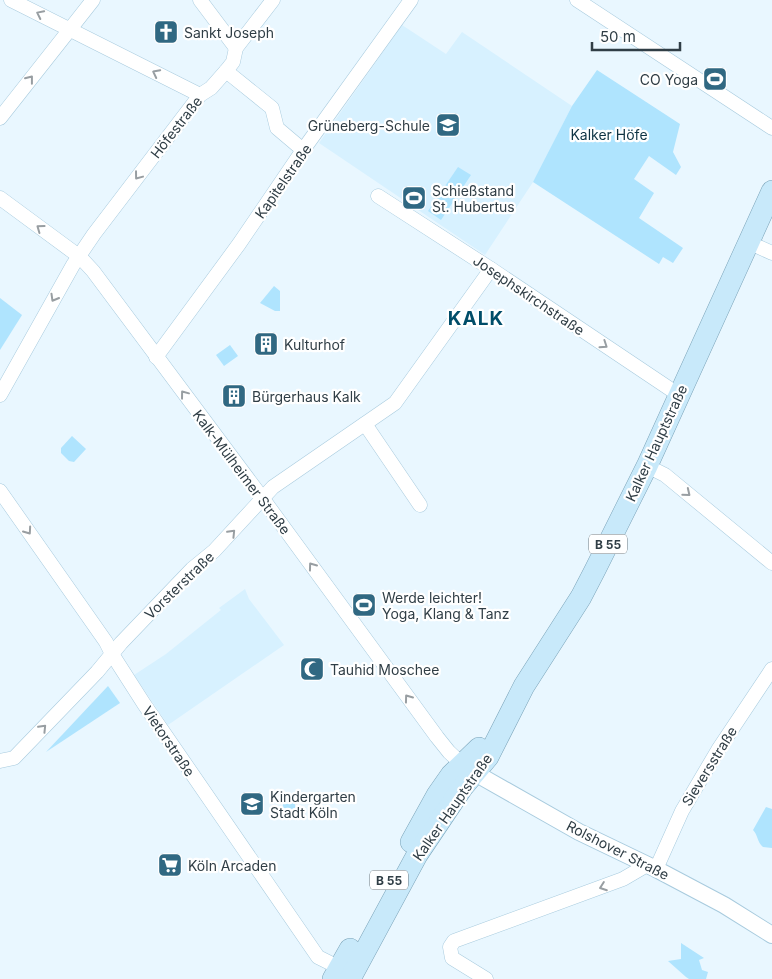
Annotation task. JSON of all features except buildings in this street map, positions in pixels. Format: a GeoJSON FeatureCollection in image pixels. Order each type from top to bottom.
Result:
{"type":"FeatureCollection","features":[{"type":"Feature","properties":{"kind":"main road","name":"Kalker Hauptstraße"},"geometry":{"type":"LineString","coordinates":[[345,973],[430,805],[451,775],[469,769],[477,750],[524,686],[581,596],[646,466],[772,191]]}},
{"type":"Feature","properties":{"kind":"street"},"geometry":{"type":"LineString","coordinates":[[11,0],[200,95]]}},
{"type":"Feature","properties":{"kind":"street"},"geometry":{"type":"LineString","coordinates":[[0,118],[93,0]]}},
{"type":"Feature","properties":{"kind":"street"},"geometry":{"type":"LineString","coordinates":[[200,0],[236,48]]}},
{"type":"Feature","properties":{"kind":"street","name":"Höfestraße"},"geometry":{"type":"LineString","coordinates":[[0,395],[73,265],[94,234],[200,95],[212,88],[233,62],[236,48],[273,0]]}},
{"type":"Feature","properties":{"kind":"street"},"geometry":{"type":"LineString","coordinates":[[577,0],[772,128]]}},
{"type":"Feature","properties":{"kind":"street","name":"Kapitelstraße"},"geometry":{"type":"LineString","coordinates":[[156,357],[238,244],[407,1]]}},
{"type":"Feature","properties":{"kind":"street"},"geometry":{"type":"LineString","coordinates":[[226,71],[272,108],[276,128],[303,150]]}},
{"type":"Feature","properties":{"kind":"street","name":"Josephskirchstraße"},"geometry":{"type":"LineString","coordinates":[[378,196],[491,269],[678,395]]}},
{"type":"Feature","properties":{"kind":"street","name":"Kalk-Mülheimer Straße"},"geometry":{"type":"LineString","coordinates":[[0,198],[80,257],[94,272],[263,499],[436,737],[448,752],[469,769]]}},
{"type":"Feature","properties":{"kind":"street"},"geometry":{"type":"LineString","coordinates":[[748,242],[772,253]]}},
{"type":"Feature","properties":{"kind":"street","name":"Vorsterstraße"},"geometry":{"type":"LineString","coordinates":[[3,761],[14,758],[192,569],[214,551],[274,487],[395,403],[491,269]]}},
{"type":"Feature","properties":{"kind":"street"},"geometry":{"type":"LineString","coordinates":[[364,424],[420,505]]}},
{"type":"Feature","properties":{"kind":"street"},"geometry":{"type":"LineString","coordinates":[[646,466],[665,475],[772,562]]}},
{"type":"Feature","properties":{"kind":"street","name":"Vietorstraße"},"geometry":{"type":"LineString","coordinates":[[0,491],[106,642],[149,712],[318,957],[345,973]]}},
{"type":"Feature","properties":{"kind":"street","name":"Sieversstraße"},"geometry":{"type":"LineString","coordinates":[[651,867],[718,750],[772,669]]}},
{"type":"Feature","properties":{"kind":"street","name":"Rolshover Straße"},"geometry":{"type":"LineString","coordinates":[[469,769],[579,832],[724,905],[772,935]]}},
{"type":"Feature","properties":{"kind":"street"},"geometry":{"type":"LineString","coordinates":[[486,979],[454,960],[450,955],[450,947],[454,941],[623,880],[651,867]]}},
{"type":"Feature","properties":{"kind":"shaded area","name":"Grüneberg-Schule"},"geometry":{"type":"Polygon","coordinates":[[[402,25],[446,54],[462,32],[572,106],[537,176],[485,255],[319,143],[402,25]]]}},
{"type":"Feature","properties":{"kind":"shaded area"},"geometry":{"type":"Polygon","coordinates":[[[245,589],[249,599],[284,645],[168,725],[134,675],[166,654],[221,610],[219,608],[245,589]]]}},
{"type":"Feature","properties":{"kind":"green space","name":"Kalker Höfe"},"geometry":{"type":"Polygon","coordinates":[[[597,70],[680,124],[673,152],[681,167],[676,175],[649,156],[634,179],[654,193],[639,218],[683,248],[673,263],[663,257],[659,264],[533,182],[572,106],[597,70]]]}},
{"type":"Feature","properties":{"kind":"green space"},"geometry":{"type":"Polygon","coordinates":[[[458,167],[471,175],[441,220],[428,211],[458,167]]]}},
{"type":"Feature","properties":{"kind":"green space"},"geometry":{"type":"Polygon","coordinates":[[[274,286],[280,291],[280,311],[275,311],[260,303],[274,286]]]}},
{"type":"Feature","properties":{"kind":"green space"},"geometry":{"type":"Polygon","coordinates":[[[0,298],[22,315],[0,350],[0,298]]]}},
{"type":"Feature","properties":{"kind":"green space"},"geometry":{"type":"Polygon","coordinates":[[[230,345],[238,356],[224,366],[216,355],[230,345]]]}},
{"type":"Feature","properties":{"kind":"green space"},"geometry":{"type":"Polygon","coordinates":[[[72,436],[86,449],[74,462],[69,461],[61,453],[61,448],[72,436]]]}},
{"type":"Feature","properties":{"kind":"green space"},"geometry":{"type":"Polygon","coordinates":[[[108,686],[120,703],[46,752],[108,686]]]}},
{"type":"Feature","properties":{"kind":"green space"},"geometry":{"type":"Polygon","coordinates":[[[291,794],[294,795],[296,815],[292,816],[285,813],[282,808],[285,799],[291,794]]]}},
{"type":"Feature","properties":{"kind":"green space"},"geometry":{"type":"Polygon","coordinates":[[[766,807],[772,809],[772,848],[763,847],[753,830],[766,807]]]}},
{"type":"Feature","properties":{"kind":"green space"},"geometry":{"type":"Polygon","coordinates":[[[681,943],[704,958],[699,960],[702,970],[708,972],[706,979],[689,979],[668,961],[681,959],[681,943]]]}},
{"type":"Feature","properties":{"kind":"place","name":"Sankt Joseph"},"geometry":{"type":"Point","coordinates":[166,32]}},
{"type":"Feature","properties":{"kind":"place","name":"CO Yoga"},"geometry":{"type":"Point","coordinates":[715,79]}},
{"type":"Feature","properties":{"kind":"place","name":"Grüneberg-Schule"},"geometry":{"type":"Point","coordinates":[448,125]}},
{"type":"Feature","properties":{"kind":"place","name":"Schießstand St. Hubertus"},"geometry":{"type":"Point","coordinates":[414,198]}},
{"type":"Feature","properties":{"kind":"place","name":"Kulturhof"},"geometry":{"type":"Point","coordinates":[266,344]}},
{"type":"Feature","properties":{"kind":"place","name":"Bürgerhaus Kalk"},"geometry":{"type":"Point","coordinates":[234,396]}},
{"type":"Feature","properties":{"kind":"place","name":"Werde leichter! Yoga, Klang & Tanz"},"geometry":{"type":"Point","coordinates":[364,605]}},
{"type":"Feature","properties":{"kind":"place","name":"Tauhid Moschee"},"geometry":{"type":"Point","coordinates":[312,669]}},
{"type":"Feature","properties":{"kind":"place","name":"Kindergarten Stadt Köln"},"geometry":{"type":"Point","coordinates":[252,804]}},
{"type":"Feature","properties":{"kind":"place","name":"Köln Arcaden"},"geometry":{"type":"Point","coordinates":[170,865]}},
{"type":"Feature","properties":{"kind":"district","name":"KALK"},"geometry":{"type":"Point","coordinates":[476,318]}}]}
